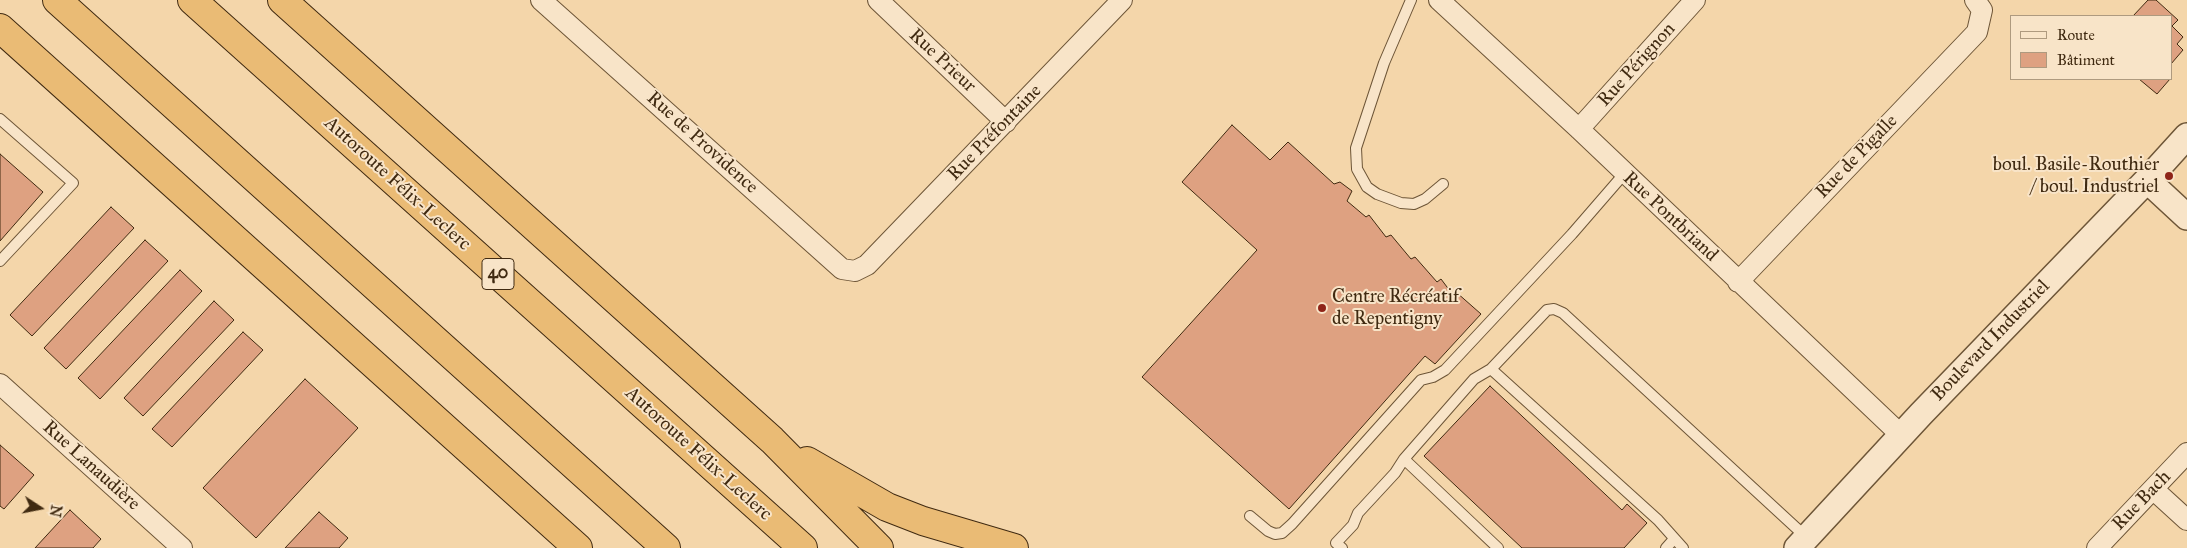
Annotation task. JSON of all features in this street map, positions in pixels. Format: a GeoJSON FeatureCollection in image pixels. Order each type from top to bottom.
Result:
{"type":"FeatureCollection","features":[{"type":"Feature","properties":{"kind":"highway"},"geometry":{"type":"LineString","coordinates":[[56,0],[666,548]]}},
{"type":"Feature","properties":{"kind":"highway","name":"Autoroute Félix-Leclerc"},"geometry":{"type":"LineString","coordinates":[[192,0],[803,548]]}},
{"type":"Feature","properties":{"kind":"highway"},"geometry":{"type":"LineString","coordinates":[[282,0],[772,440],[879,548]]}},
{"type":"Feature","properties":{"kind":"highway"},"geometry":{"type":"LineString","coordinates":[[0,28],[578,548]]}},
{"type":"Feature","properties":{"kind":"highway"},"geometry":{"type":"LineString","coordinates":[[772,440],[887,507],[923,521],[1014,548]]}},
{"type":"Feature","properties":{"kind":"street","name":"Rue de Providence"},"geometry":{"type":"LineString","coordinates":[[541,0],[842,269],[856,271],[867,264]]}},
{"type":"Feature","properties":{"kind":"street","name":"Rue Prieur"},"geometry":{"type":"LineString","coordinates":[[878,0],[1006,122]]}},
{"type":"Feature","properties":{"kind":"street","name":"Rue Préfontaine"},"geometry":{"type":"LineString","coordinates":[[867,264],[1122,0]]}},
{"type":"Feature","properties":{"kind":"street","name":"Rue Pontbriand"},"geometry":{"type":"LineString","coordinates":[[1439,0],[1579,129],[1624,174],[1901,435]]}},
{"type":"Feature","properties":{"kind":"street","name":"Rue Pérignon"},"geometry":{"type":"LineString","coordinates":[[1579,129],[1695,0]]}},
{"type":"Feature","properties":{"kind":"street","name":"Rue de Pigalle"},"geometry":{"type":"LineString","coordinates":[[1738,282],[1976,32],[1982,10],[1975,0]]}},
{"type":"Feature","properties":{"kind":"street","name":"Boulevard Industriel"},"geometry":{"type":"LineString","coordinates":[[1802,543],[1901,435],[2147,180],[2187,136]]}},
{"type":"Feature","properties":{"kind":"street"},"geometry":{"type":"LineString","coordinates":[[2147,180],[2187,217]]}},
{"type":"Feature","properties":{"kind":"street","name":"Rue Lanaudière"},"geometry":{"type":"LineString","coordinates":[[0,384],[182,548]]}},
{"type":"Feature","properties":{"kind":"street","name":"Rue Bach"},"geometry":{"type":"LineString","coordinates":[[2097,548],[2187,453]]}},
{"type":"Feature","properties":{"kind":"street"},"geometry":{"type":"LineString","coordinates":[[2154,489],[2187,520]]}},
{"type":"Feature","properties":{"kind":"lane"},"geometry":{"type":"LineString","coordinates":[[1411,0],[1384,63],[1356,148],[1357,169],[1367,187],[1377,194],[1401,203],[1414,204],[1425,199],[1443,184]]}},
{"type":"Feature","properties":{"kind":"lane"},"geometry":{"type":"LineString","coordinates":[[0,119],[73,183],[0,261]]}},
{"type":"Feature","properties":{"kind":"lane"},"geometry":{"type":"LineString","coordinates":[[1250,516],[1268,531],[1275,534],[1282,533],[1292,524],[1421,380],[1433,377],[1444,370],[1572,234],[1624,174]]}},
{"type":"Feature","properties":{"kind":"lane"},"geometry":{"type":"LineString","coordinates":[[1342,548],[1336,543],[1353,525],[1358,513],[1395,474],[1404,459],[1474,379],[1491,369],[1547,310],[1554,309],[1563,313],[1802,543]]}},
{"type":"Feature","properties":{"kind":"lane"},"geometry":{"type":"LineString","coordinates":[[1491,369],[1658,520],[1683,548]]}},
{"type":"Feature","properties":{"kind":"lane"},"geometry":{"type":"LineString","coordinates":[[1404,459],[1498,548]]}},
{"type":"Feature","properties":{"kind":"lane"},"geometry":{"type":"LineString","coordinates":[[1666,548],[1674,539]]}},
{"type":"Feature","properties":{"kind":"building"},"geometry":{"type":"Polygon","coordinates":[[[2148,0],[2156,0],[2178,20],[2172,26],[2172,15],[2134,15],[2148,0]]]}},
{"type":"Feature","properties":{"kind":"building"},"geometry":{"type":"Polygon","coordinates":[[[2172,26],[2183,37],[2177,44],[2183,50],[2172,63],[2172,26]]]}},
{"type":"Feature","properties":{"kind":"building"},"geometry":{"type":"Polygon","coordinates":[[[2140,80],[2169,80],[2157,94],[2140,80]]]}},
{"type":"Feature","properties":{"kind":"building"},"geometry":{"type":"Polygon","coordinates":[[[1232,125],[1270,160],[1288,142],[1334,184],[1340,182],[1352,191],[1347,201],[1366,217],[1369,215],[1386,237],[1391,235],[1411,259],[1415,257],[1437,282],[1441,279],[1453,295],[1456,292],[1481,314],[1435,364],[1425,356],[1289,509],[1142,377],[1257,250],[1182,182],[1232,125]]]}},
{"type":"Feature","properties":{"kind":"building"},"geometry":{"type":"Polygon","coordinates":[[[0,154],[43,192],[0,241],[0,154]]]}},
{"type":"Feature","properties":{"kind":"building"},"geometry":{"type":"Polygon","coordinates":[[[111,207],[134,228],[32,336],[10,315],[111,207]]]}},
{"type":"Feature","properties":{"kind":"building"},"geometry":{"type":"Polygon","coordinates":[[[145,240],[168,261],[66,369],[44,348],[145,240]]]}},
{"type":"Feature","properties":{"kind":"building"},"geometry":{"type":"Polygon","coordinates":[[[180,270],[202,291],[100,399],[78,378],[180,270]]]}},
{"type":"Feature","properties":{"kind":"building"},"geometry":{"type":"Polygon","coordinates":[[[214,301],[234,320],[143,416],[124,398],[214,301]]]}},
{"type":"Feature","properties":{"kind":"building"},"geometry":{"type":"Polygon","coordinates":[[[243,332],[263,350],[172,447],[152,429],[243,332]]]}},
{"type":"Feature","properties":{"kind":"building"},"geometry":{"type":"Polygon","coordinates":[[[305,379],[358,428],[256,538],[203,488],[305,379]]]}},
{"type":"Feature","properties":{"kind":"building"},"geometry":{"type":"Polygon","coordinates":[[[1490,386],[1622,510],[1627,504],[1647,523],[1624,548],[1522,548],[1424,456],[1490,386]]]}},
{"type":"Feature","properties":{"kind":"building"},"geometry":{"type":"Polygon","coordinates":[[[0,445],[34,475],[4,509],[0,506],[0,445]]]}},
{"type":"Feature","properties":{"kind":"building"},"geometry":{"type":"Polygon","coordinates":[[[70,510],[101,539],[93,548],[35,548],[70,510]]]}},
{"type":"Feature","properties":{"kind":"building"},"geometry":{"type":"Polygon","coordinates":[[[319,512],[348,538],[339,548],[285,548],[319,512]]]}},
{"type":"Feature","properties":{"kind":"place","name":"boul. Basile-Routhier / boul. Industriel"},"geometry":{"type":"Point","coordinates":[2169,176]}},
{"type":"Feature","properties":{"kind":"place","name":"Centre Récréatif de Repentigny"},"geometry":{"type":"Point","coordinates":[1322,308]}}]}
